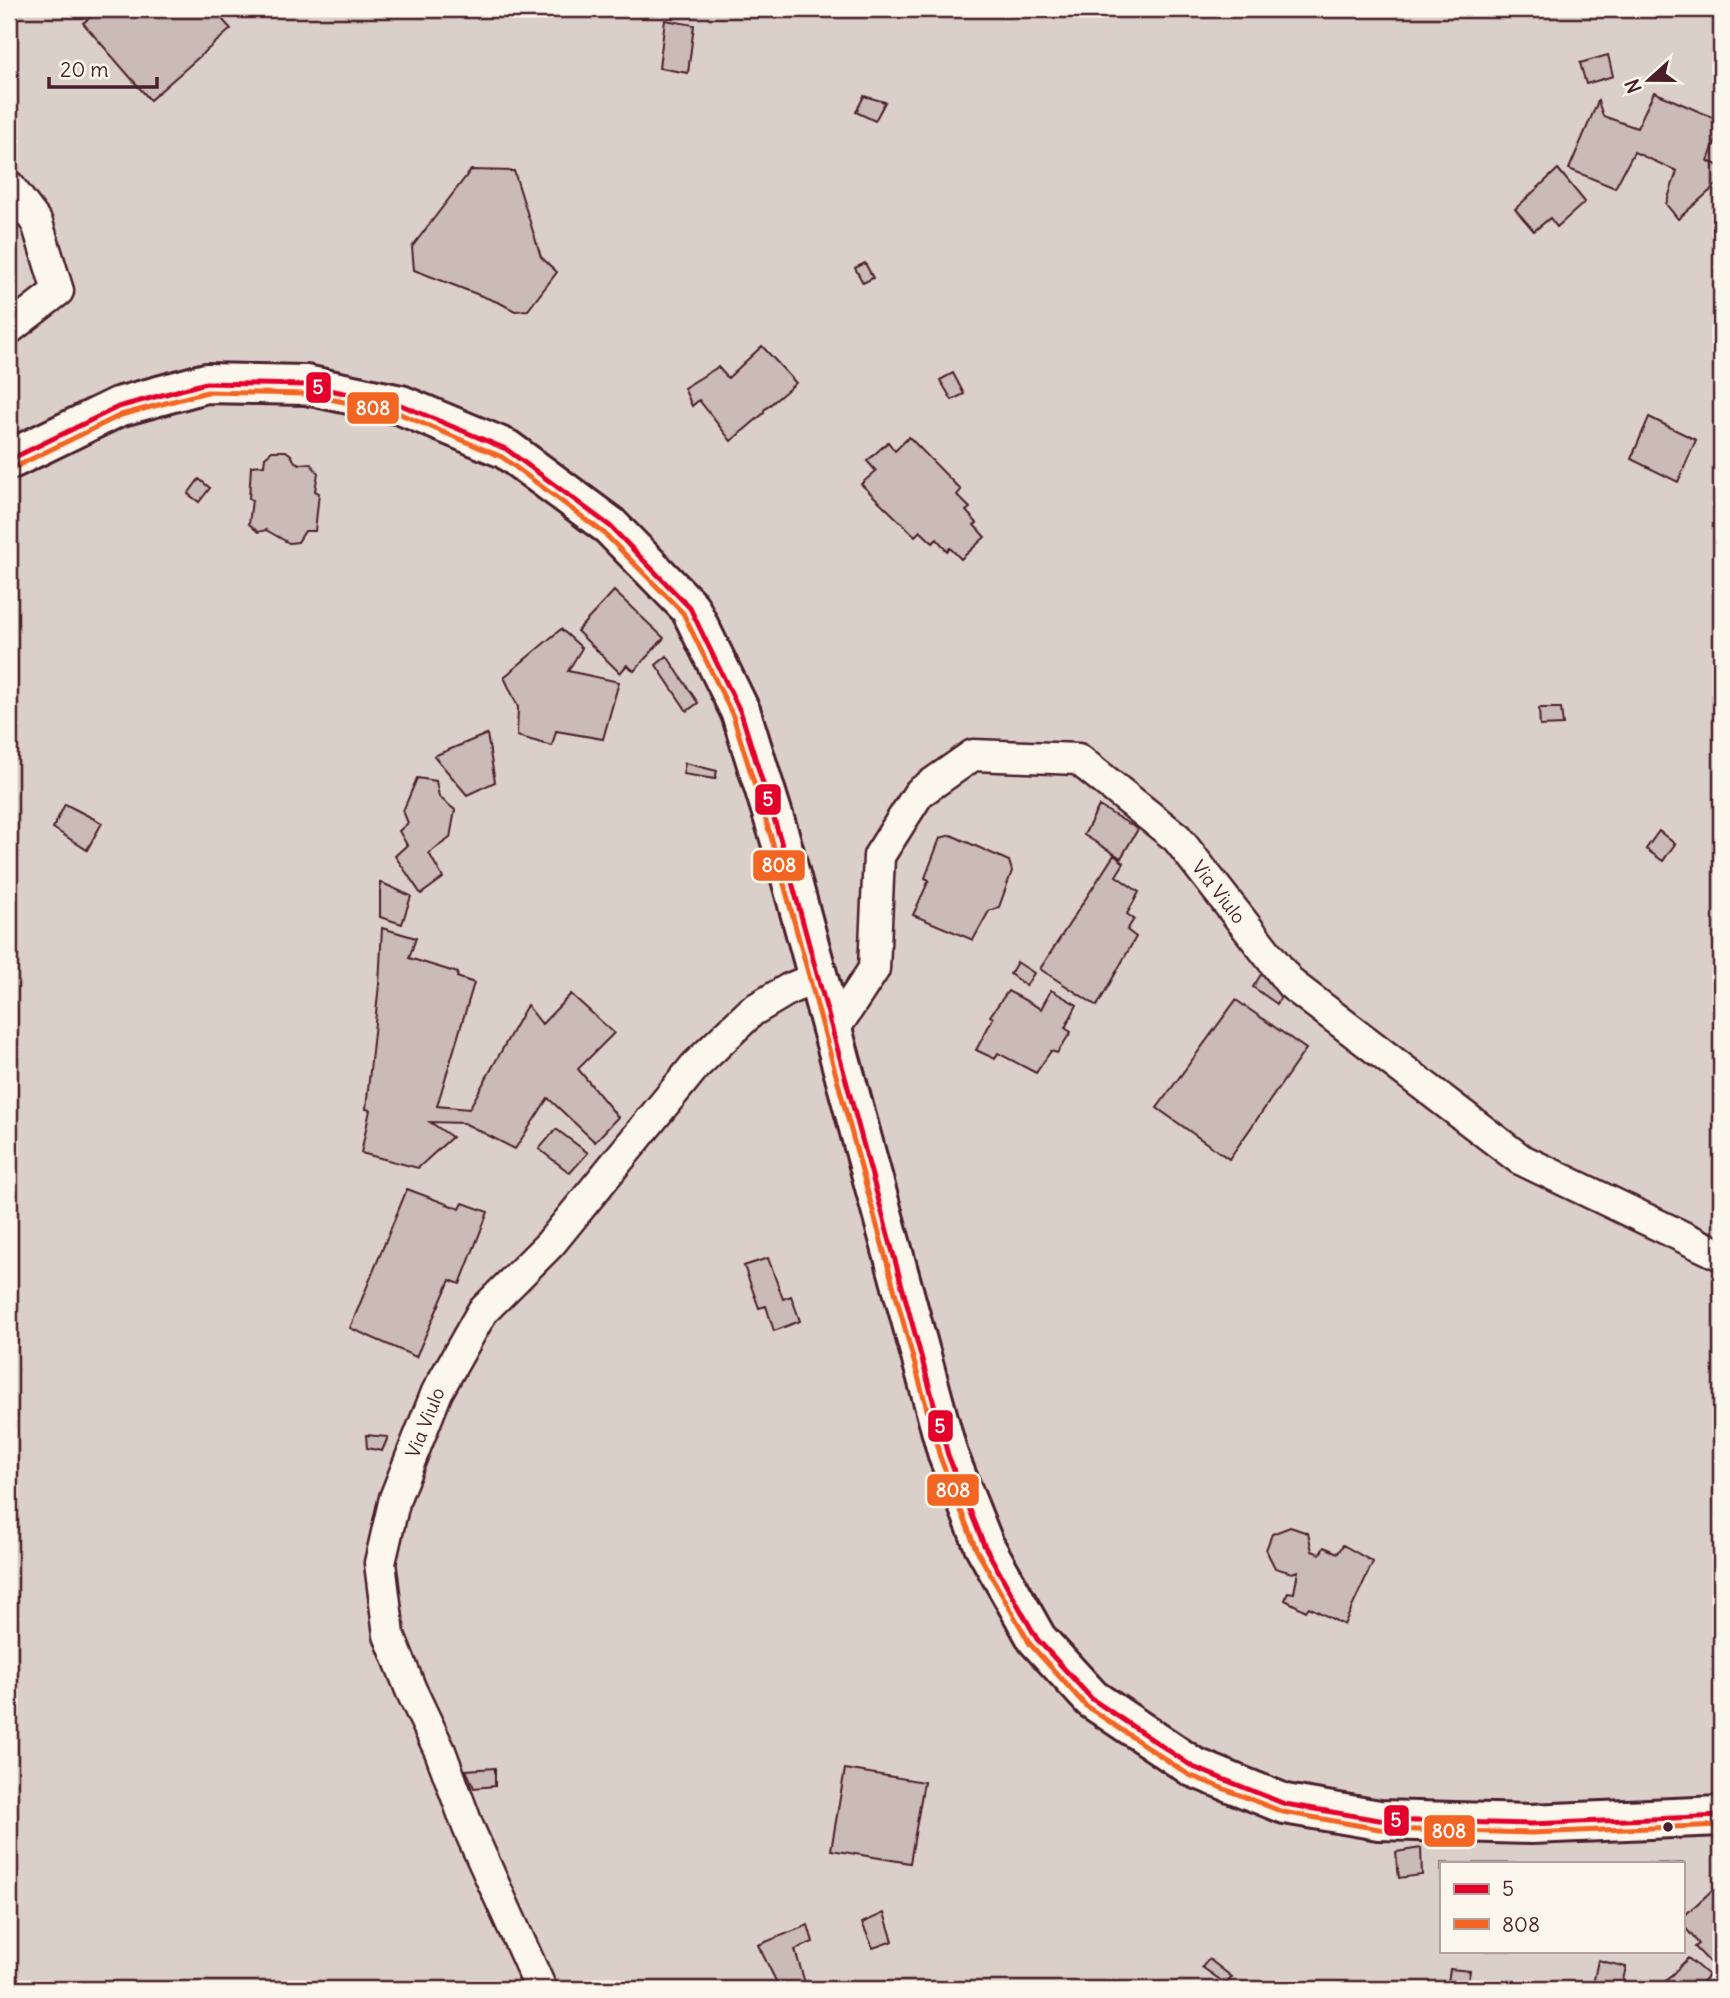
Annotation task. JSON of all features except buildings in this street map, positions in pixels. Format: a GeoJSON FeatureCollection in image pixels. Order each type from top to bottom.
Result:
{"type":"FeatureCollection","features":[{"type":"Feature","properties":{"kind":"street"},"geometry":{"type":"LineString","coordinates":[[9,186],[37,223],[58,291],[9,329]]}},
{"type":"Feature","properties":{"kind":"street"},"geometry":{"type":"LineString","coordinates":[[9,460],[118,407],[206,383],[306,385],[401,405],[506,449],[610,526],[690,608],[741,713],[780,838],[948,1455],[984,1545],[1037,1639],[1092,1699],[1194,1767],[1285,1804],[1379,1820],[1531,1824],[1721,1816]]}},
{"type":"Feature","properties":{"kind":"street","name":"Via Viulo"},"geometry":{"type":"LineString","coordinates":[[833,1031],[874,969],[878,856],[919,793],[973,755],[1078,759],[1177,838],[1292,984],[1302,993],[1520,1159],[1721,1255]]}},
{"type":"Feature","properties":{"kind":"street","name":"Via Viulo"},"geometry":{"type":"LineString","coordinates":[[541,1989],[468,1827],[440,1751],[389,1635],[380,1563],[395,1498],[437,1392],[482,1312],[550,1244],[695,1066],[752,1011],[789,989],[818,977]]}},
{"type":"Feature","properties":{"kind":"shaded area"},"geometry":{"type":"Polygon","coordinates":[[[9,9],[1721,9],[1721,1989],[9,1989],[9,9]]]}},
{"type":"Feature","properties":{"kind":"transit line","name":"5"},"geometry":{"type":"LineString","coordinates":[[9,460],[118,407],[206,383],[306,385],[401,405],[506,449],[610,526],[690,608],[741,713],[780,838],[948,1455],[984,1545],[1037,1639],[1092,1699],[1193,1767],[1285,1804],[1379,1820],[1531,1824],[1721,1816]]}},
{"type":"Feature","properties":{"kind":"transit line","name":"808"},"geometry":{"type":"LineString","coordinates":[[13,468],[121,415],[207,392],[305,394],[398,413],[502,457],[604,533],[683,613],[733,716],[772,840],[940,1457],[976,1549],[1030,1644],[1086,1706],[1189,1775],[1283,1812],[1379,1829],[1531,1833],[1721,1825]]}}]}
